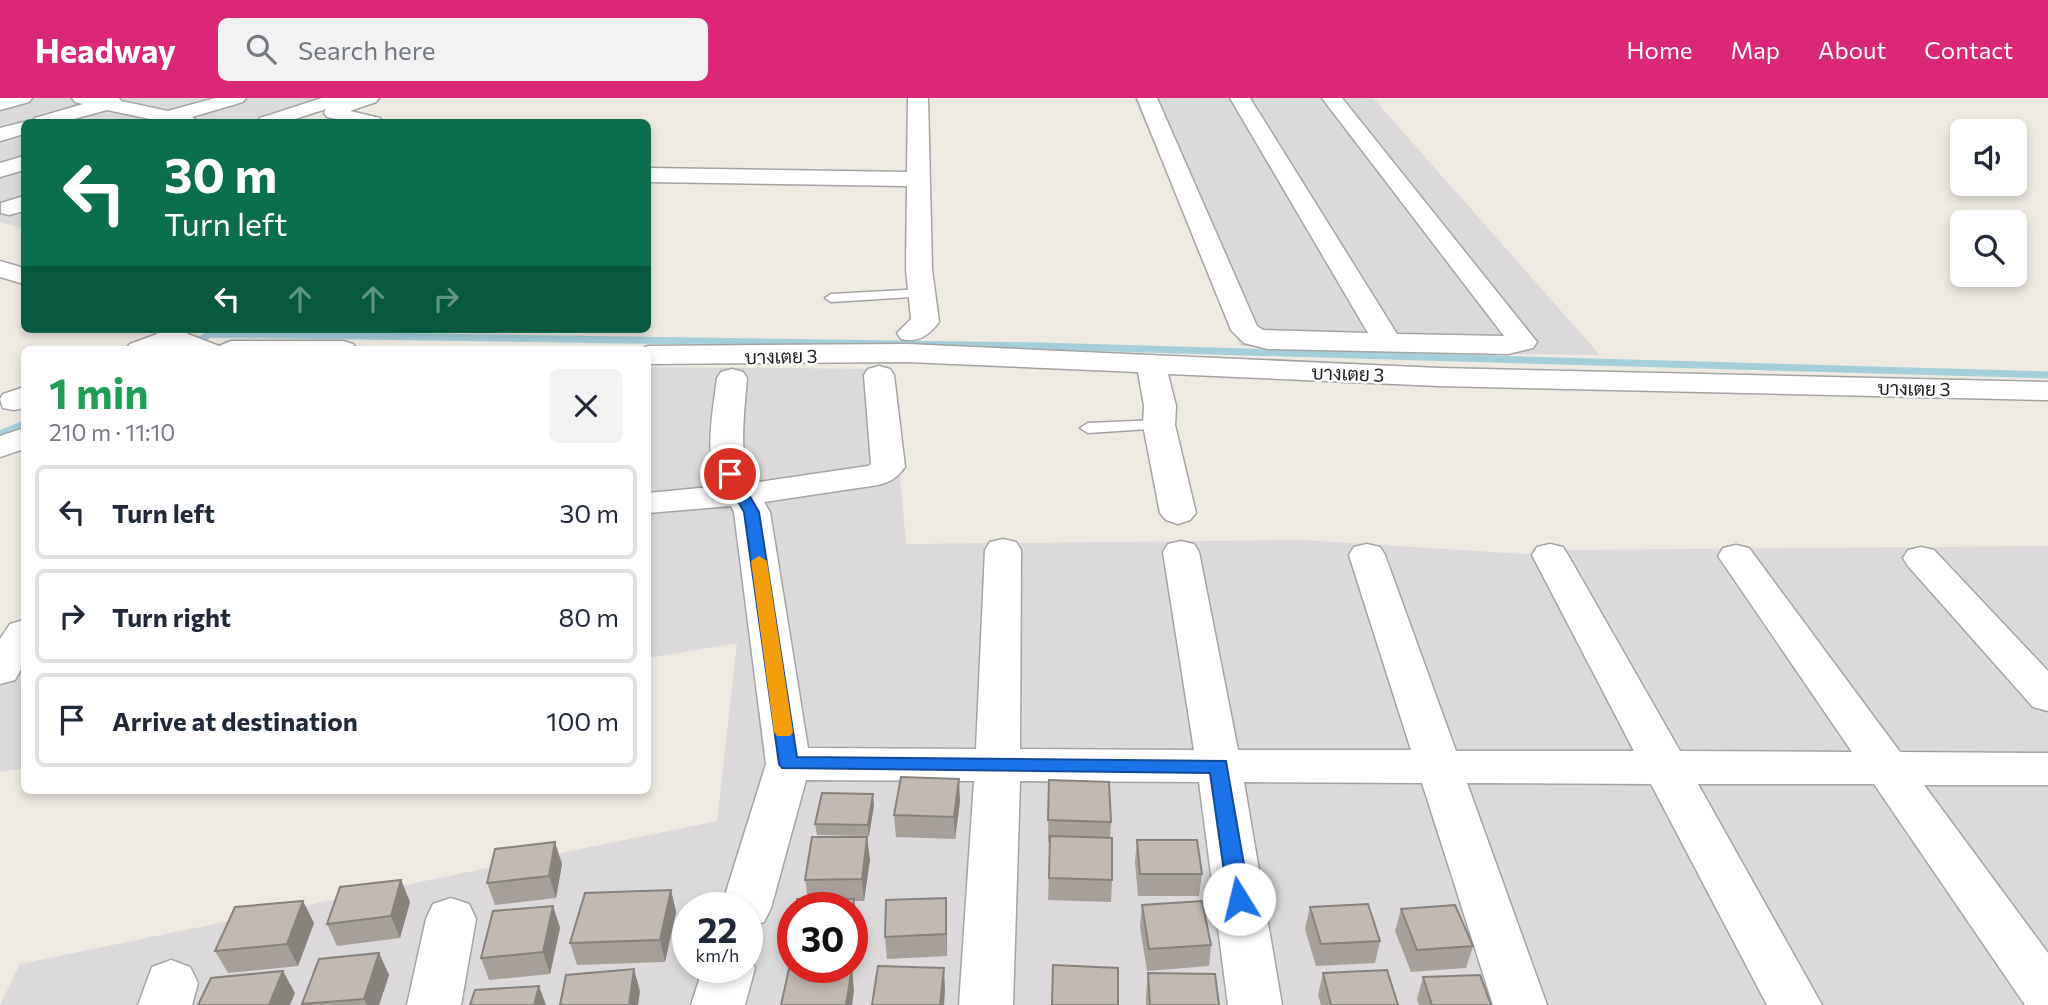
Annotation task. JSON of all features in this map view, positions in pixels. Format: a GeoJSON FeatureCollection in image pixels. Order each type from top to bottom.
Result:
{"type":"FeatureCollection","features":[{"type":"Feature","properties":{"kind":"street"},"geometry":{"type":"LineString","coordinates":[[0,104],[22,98]]}},
{"type":"Feature","properties":{"kind":"street"},"geometry":{"type":"LineString","coordinates":[[82,98],[157,119]]}},
{"type":"Feature","properties":{"kind":"street"},"geometry":{"type":"LineString","coordinates":[[53,119],[127,98]]}},
{"type":"Feature","properties":{"kind":"street"},"geometry":{"type":"LineString","coordinates":[[163,119],[236,98]]}},
{"type":"Feature","properties":{"kind":"street"},"geometry":{"type":"LineString","coordinates":[[276,119],[342,98]]}},
{"type":"Feature","properties":{"kind":"street"},"geometry":{"type":"LineString","coordinates":[[355,119],[334,113],[343,106],[369,98]]}},
{"type":"Feature","properties":{"kind":"street"},"geometry":{"type":"LineString","coordinates":[[911,333],[925,322],[919,269],[918,98]]}},
{"type":"Feature","properties":{"kind":"street"},"geometry":{"type":"LineString","coordinates":[[1147,98],[1245,330],[1254,337],[1268,340],[1388,343],[1508,345],[1523,342],[1332,98]]}},
{"type":"Feature","properties":{"kind":"street"},"geometry":{"type":"LineString","coordinates":[[1240,98],[1388,343]]}},
{"type":"Feature","properties":{"kind":"street"},"geometry":{"type":"LineString","coordinates":[[0,135],[21,129]]}},
{"type":"Feature","properties":{"kind":"street"},"geometry":{"type":"LineString","coordinates":[[0,170],[21,164]]}},
{"type":"Feature","properties":{"kind":"street"},"geometry":{"type":"LineString","coordinates":[[651,174],[920,179]]}},
{"type":"Feature","properties":{"kind":"street"},"geometry":{"type":"LineString","coordinates":[[0,269],[21,275]]}},
{"type":"Feature","properties":{"kind":"street"},"geometry":{"type":"LineString","coordinates":[[160,346],[185,341]]}},
{"type":"Feature","properties":{"kind":"street","name":"บางเตย 3"},"geometry":{"type":"LineString","coordinates":[[651,355],[907,353],[1533,380],[2048,391]]}},
{"type":"Feature","properties":{"kind":"street"},"geometry":{"type":"LineString","coordinates":[[1151,365],[1160,406],[1159,425],[1219,766],[1255,1005]]}},
{"type":"Feature","properties":{"kind":"street"},"geometry":{"type":"LineString","coordinates":[[651,503],[742,495],[874,477],[888,467],[879,374]]}},
{"type":"Feature","properties":{"kind":"street"},"geometry":{"type":"LineString","coordinates":[[732,378],[727,427],[730,474],[752,512],[788,764],[751,892]]}},
{"type":"Feature","properties":{"kind":"street"},"geometry":{"type":"LineString","coordinates":[[0,447],[21,439]]}},
{"type":"Feature","properties":{"kind":"street"},"geometry":{"type":"LineString","coordinates":[[986,1005],[998,764],[1003,550]]}},
{"type":"Feature","properties":{"kind":"street"},"geometry":{"type":"LineString","coordinates":[[1367,555],[1520,1005]]}},
{"type":"Feature","properties":{"kind":"street"},"geometry":{"type":"LineString","coordinates":[[1550,555],[1795,1005]]}},
{"type":"Feature","properties":{"kind":"street"},"geometry":{"type":"LineString","coordinates":[[1736,556],[2048,995]]}},
{"type":"Feature","properties":{"kind":"street"},"geometry":{"type":"LineString","coordinates":[[1921,558],[2048,697]]}},
{"type":"Feature","properties":{"kind":"street"},"geometry":{"type":"LineString","coordinates":[[0,670],[21,638]]}},
{"type":"Feature","properties":{"kind":"street"},"geometry":{"type":"LineString","coordinates":[[788,764],[2048,769]]}},
{"type":"Feature","properties":{"kind":"street"},"geometry":{"type":"LineString","coordinates":[[433,1005],[451,919]]}},
{"type":"Feature","properties":{"kind":"street"},"geometry":{"type":"LineString","coordinates":[[718,1005],[725,983]]}},
{"type":"Feature","properties":{"kind":"lane"},"geometry":{"type":"LineString","coordinates":[[831,298],[923,293]]}},
{"type":"Feature","properties":{"kind":"lane"},"geometry":{"type":"LineString","coordinates":[[1088,428],[1159,425]]}},
{"type":"Feature","properties":{"kind":"shaded area"},"geometry":{"type":"Polygon","coordinates":[[[0,98],[350,98],[288,119],[21,119],[21,228],[0,222],[0,98]]]}},
{"type":"Feature","properties":{"kind":"shaded area"},"geometry":{"type":"Polygon","coordinates":[[[1134,98],[1373,98],[1600,355],[1389,352],[1240,346],[1134,98]]]}},
{"type":"Feature","properties":{"kind":"shaded area"},"geometry":{"type":"Polygon","coordinates":[[[651,367],[891,369],[906,544],[1303,540],[1524,554],[1561,550],[2048,546],[2048,1005],[0,1005],[20,964],[717,821],[737,643],[651,657],[651,367]]]}},
{"type":"Feature","properties":{"kind":"shaded area"},"geometry":{"type":"Polygon","coordinates":[[[21,650],[21,768],[0,772],[0,682],[21,650]]]}},
{"type":"Feature","properties":{"kind":"building"},"geometry":{"type":"Polygon","coordinates":[[[901,777],[959,779],[954,817],[894,815],[901,777]]]}},
{"type":"Feature","properties":{"kind":"building"},"geometry":{"type":"Polygon","coordinates":[[[1049,780],[1109,782],[1111,822],[1048,820],[1049,780]]]}},
{"type":"Feature","properties":{"kind":"building"},"geometry":{"type":"Polygon","coordinates":[[[822,793],[873,794],[868,825],[815,824],[822,793]]]}},
{"type":"Feature","properties":{"kind":"building"},"geometry":{"type":"Polygon","coordinates":[[[1050,836],[1112,838],[1112,880],[1049,878],[1050,836]]]}},
{"type":"Feature","properties":{"kind":"building"},"geometry":{"type":"Polygon","coordinates":[[[812,837],[867,837],[862,879],[805,880],[812,837]]]}},
{"type":"Feature","properties":{"kind":"building"},"geometry":{"type":"Polygon","coordinates":[[[1137,840],[1197,840],[1202,874],[1140,874],[1137,840]]]}},
{"type":"Feature","properties":{"kind":"building"},"geometry":{"type":"Polygon","coordinates":[[[555,842],[549,876],[487,883],[495,849],[555,842]]]}},
{"type":"Feature","properties":{"kind":"building"},"geometry":{"type":"Polygon","coordinates":[[[401,880],[391,916],[327,924],[340,887],[401,880]]]}},
{"type":"Feature","properties":{"kind":"building"},"geometry":{"type":"Polygon","coordinates":[[[671,890],[660,940],[570,943],[585,893],[671,890]]]}},
{"type":"Feature","properties":{"kind":"building"},"geometry":{"type":"Polygon","coordinates":[[[946,898],[946,934],[885,937],[886,900],[946,898]]]}},
{"type":"Feature","properties":{"kind":"building"},"geometry":{"type":"Polygon","coordinates":[[[303,901],[287,944],[215,951],[235,907],[303,901]]]}},
{"type":"Feature","properties":{"kind":"building"},"geometry":{"type":"Polygon","coordinates":[[[1202,901],[1211,945],[1149,949],[1142,905],[1202,901]]]}},
{"type":"Feature","properties":{"kind":"building"},"geometry":{"type":"Polygon","coordinates":[[[1368,904],[1380,941],[1321,944],[1310,907],[1368,904]]]}},
{"type":"Feature","properties":{"kind":"building"},"geometry":{"type":"Polygon","coordinates":[[[1455,905],[1473,946],[1417,950],[1401,909],[1455,905]]]}},
{"type":"Feature","properties":{"kind":"building"},"geometry":{"type":"Polygon","coordinates":[[[553,906],[543,952],[481,958],[493,911],[553,906]]]}},
{"type":"Feature","properties":{"kind":"building"},"geometry":{"type":"Polygon","coordinates":[[[379,953],[364,999],[302,1004],[319,959],[379,953]]]}},
{"type":"Feature","properties":{"kind":"building"},"geometry":{"type":"Polygon","coordinates":[[[1053,965],[1118,968],[1118,1005],[1052,1005],[1053,965]]]}},
{"type":"Feature","properties":{"kind":"building"},"geometry":{"type":"Polygon","coordinates":[[[878,966],[944,968],[940,1005],[872,1005],[878,966]]]}},
{"type":"Feature","properties":{"kind":"building"},"geometry":{"type":"Polygon","coordinates":[[[634,969],[629,1005],[560,1005],[566,975],[634,969]]]}},
{"type":"Feature","properties":{"kind":"building"},"geometry":{"type":"Polygon","coordinates":[[[1387,970],[1398,1005],[1331,1005],[1323,973],[1387,970]]]}},
{"type":"Feature","properties":{"kind":"building"},"geometry":{"type":"Polygon","coordinates":[[[283,971],[269,1005],[198,1005],[211,978],[283,971]]]}},
{"type":"Feature","properties":{"kind":"building"},"geometry":{"type":"Polygon","coordinates":[[[1148,973],[1215,974],[1219,1005],[1150,1005],[1148,973]]]}},
{"type":"Feature","properties":{"kind":"building"},"geometry":{"type":"Polygon","coordinates":[[[1480,975],[1491,1005],[1432,1005],[1423,977],[1480,975]]]}},
{"type":"Feature","properties":{"kind":"building"},"geometry":{"type":"Polygon","coordinates":[[[786,983],[850,983],[846,1005],[781,1005],[786,983]]]}},
{"type":"Feature","properties":{"kind":"building"},"geometry":{"type":"Polygon","coordinates":[[[539,986],[534,1005],[470,1005],[475,990],[539,986]]]}},
{"type":"Feature","properties":{"kind":"waterway"},"geometry":{"type":"LineString","coordinates":[[188,346],[211,334],[1042,346],[2048,375]]}},
{"type":"Feature","properties":{"kind":"waterway"},"geometry":{"type":"LineString","coordinates":[[0,434],[21,425]]}},
{"type":"Feature","properties":{"kind":"slow traffic"},"geometry":{"type":"LineString","coordinates":[[759,561],[784,732]]}},
{"type":"Feature","properties":{"kind":"route"},"geometry":{"type":"LineString","coordinates":[[730,474],[752,512],[788,764],[1219,766],[1239,899]]}}]}
